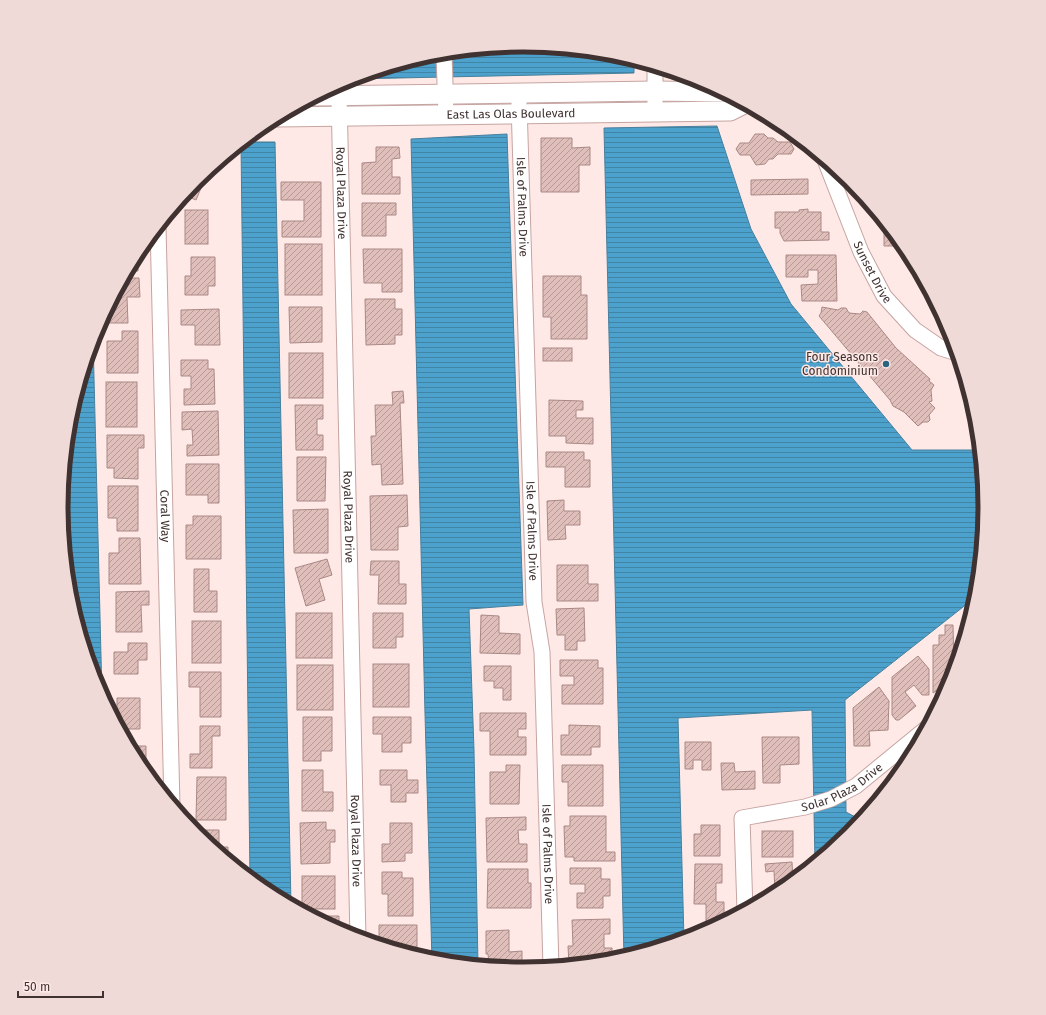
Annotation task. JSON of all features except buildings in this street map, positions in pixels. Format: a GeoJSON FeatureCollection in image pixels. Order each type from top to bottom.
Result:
{"type":"FeatureCollection","features":[{"type":"Feature","properties":{"kind":"main road","name":"East Las Olas Boulevard"},"geometry":{"type":"LineString","coordinates":[[329,96],[445,88],[519,93],[708,92]]}},
{"type":"Feature","properties":{"kind":"main road","name":"East Las Olas Boulevard"},"geometry":{"type":"LineString","coordinates":[[289,117],[730,111],[739,107]]}},
{"type":"Feature","properties":{"kind":"street"},"geometry":{"type":"LineString","coordinates":[[444,59],[446,115]]}},
{"type":"Feature","properties":{"kind":"street"},"geometry":{"type":"LineString","coordinates":[[655,72],[655,112]]}},
{"type":"Feature","properties":{"kind":"street","name":"Isle of Palms Drive"},"geometry":{"type":"LineString","coordinates":[[519,93],[534,602],[542,652],[551,962]]}},
{"type":"Feature","properties":{"kind":"street","name":"Royal Plaza Drive"},"geometry":{"type":"LineString","coordinates":[[339,96],[358,931]]}},
{"type":"Feature","properties":{"kind":"street","name":"Sunset Drive"},"geometry":{"type":"LineString","coordinates":[[829,171],[861,252],[884,296],[915,330],[941,348],[950,351]]}},
{"type":"Feature","properties":{"kind":"street","name":"Coral Way"},"geometry":{"type":"LineString","coordinates":[[158,235],[172,797]]}},
{"type":"Feature","properties":{"kind":"street","name":"Solar Plaza Drive"},"geometry":{"type":"LineString","coordinates":[[745,905],[742,818],[805,807],[831,799],[856,786],[916,737]]}},
{"type":"Feature","properties":{"kind":"water"},"geometry":{"type":"Polygon","coordinates":[[[523,52],[553,53],[612,61],[634,66],[634,73],[370,79],[434,61],[493,53],[523,52]]]}},
{"type":"Feature","properties":{"kind":"water"},"geometry":{"type":"Polygon","coordinates":[[[717,126],[751,229],[791,304],[912,450],[975,450],[978,478],[978,537],[975,567],[968,603],[845,700],[846,812],[856,818],[845,830],[815,857],[812,710],[678,718],[684,933],[669,939],[624,951],[604,128],[717,126]]]}},
{"type":"Feature","properties":{"kind":"water"},"geometry":{"type":"Polygon","coordinates":[[[507,134],[523,605],[469,609],[474,750],[478,960],[432,953],[411,139],[507,134]]]}},
{"type":"Feature","properties":{"kind":"water"},"geometry":{"type":"Polygon","coordinates":[[[252,142],[275,142],[291,899],[250,872],[241,150],[252,142]]]}},
{"type":"Feature","properties":{"kind":"water"},"geometry":{"type":"Polygon","coordinates":[[[93,357],[102,681],[83,625],[76,596],[68,537],[68,478],[71,448],[83,390],[93,357]]]}},
{"type":"Feature","properties":{"kind":"place","name":"Four Seasons Condominium"},"geometry":{"type":"Point","coordinates":[886,364]}}]}
